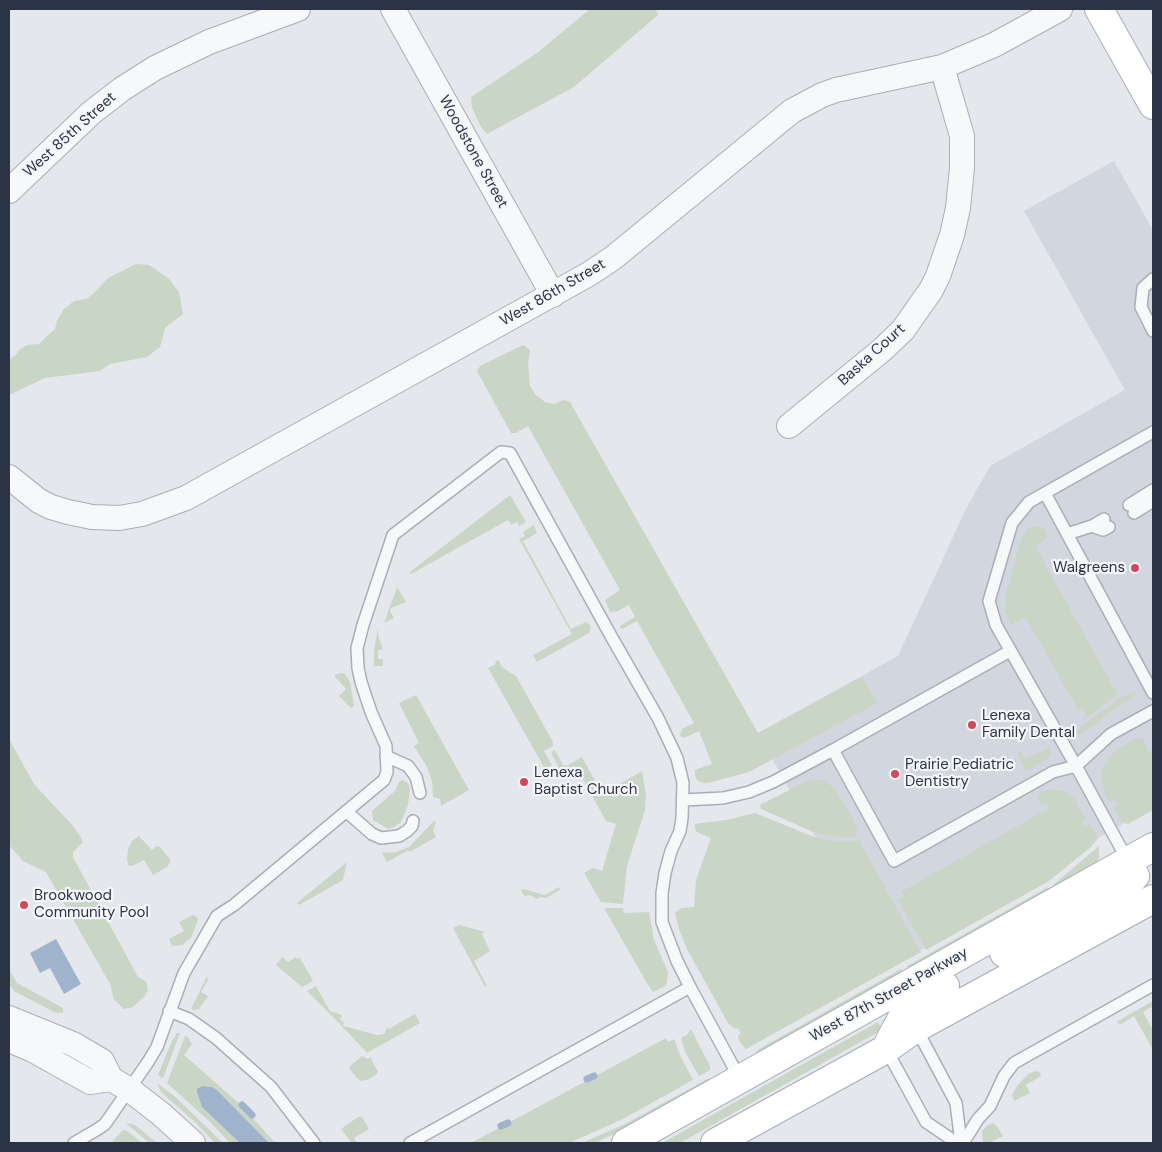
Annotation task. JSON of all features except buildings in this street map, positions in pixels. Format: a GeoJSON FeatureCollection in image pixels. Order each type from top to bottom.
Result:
{"type":"FeatureCollection","features":[{"type":"Feature","properties":{"kind":"main road"},"geometry":{"type":"LineString","coordinates":[[1099,9],[1153,105]]}},
{"type":"Feature","properties":{"kind":"main road","name":"West 87th Street Parkway"},"geometry":{"type":"LineString","coordinates":[[626,1143],[1153,847]]}},
{"type":"Feature","properties":{"kind":"main road"},"geometry":{"type":"LineString","coordinates":[[886,1049],[903,1016],[914,1003],[1129,884],[1135,876],[1128,861]]}},
{"type":"Feature","properties":{"kind":"main road"},"geometry":{"type":"LineString","coordinates":[[715,1143],[886,1049],[916,1028],[1153,899]]}},
{"type":"Feature","properties":{"kind":"street","name":"West 85th Street"},"geometry":{"type":"LineString","coordinates":[[9,191],[90,112],[155,68],[209,42],[298,9]]}},
{"type":"Feature","properties":{"kind":"street","name":"Woodstone Street"},"geometry":{"type":"LineString","coordinates":[[393,9],[553,295]]}},
{"type":"Feature","properties":{"kind":"street","name":"West 86th Street"},"geometry":{"type":"LineString","coordinates":[[9,477],[39,501],[68,512],[92,517],[119,518],[142,514],[171,505],[200,492],[589,274],[613,258],[792,111],[822,95],[836,90],[942,67],[994,45],[1060,9]]}},
{"type":"Feature","properties":{"kind":"street","name":"Baska Court"},"geometry":{"type":"LineString","coordinates":[[789,426],[882,350],[903,330],[931,290],[938,276],[952,235],[958,208],[962,163],[962,136],[942,67]]}},
{"type":"Feature","properties":{"kind":"street"},"geometry":{"type":"LineString","coordinates":[[9,1018],[73,1044],[102,1061],[120,1084],[160,1114],[193,1143]]}},
{"type":"Feature","properties":{"kind":"street"},"geometry":{"type":"LineString","coordinates":[[9,1040],[33,1050],[90,1082],[120,1084]]}},
{"type":"Feature","properties":{"kind":"lane"},"geometry":{"type":"LineString","coordinates":[[1153,279],[1143,288],[1141,307],[1153,331]]}},
{"type":"Feature","properties":{"kind":"lane"},"geometry":{"type":"LineString","coordinates":[[1128,861],[996,625],[989,601],[1012,523],[1029,502],[1153,432]]}},
{"type":"Feature","properties":{"kind":"lane"},"geometry":{"type":"LineString","coordinates":[[74,1143],[105,1124],[120,1084],[157,1047],[184,973],[217,916],[234,905],[384,780],[387,772],[386,746],[371,712],[361,682],[357,648],[394,535],[501,452],[510,453],[610,636],[658,718],[677,758],[683,783],[684,800],[680,831],[671,851],[665,873],[661,910],[662,922],[690,987],[740,1079]]}},
{"type":"Feature","properties":{"kind":"lane"},"geometry":{"type":"LineString","coordinates":[[1153,490],[1131,509],[1153,501]]}},
{"type":"Feature","properties":{"kind":"lane"},"geometry":{"type":"LineString","coordinates":[[1045,493],[1153,693]]}},
{"type":"Feature","properties":{"kind":"lane"},"geometry":{"type":"LineString","coordinates":[[1067,534],[1106,523]]}},
{"type":"Feature","properties":{"kind":"lane"},"geometry":{"type":"LineString","coordinates":[[684,800],[723,798],[748,792],[773,782],[1010,651]]}},
{"type":"Feature","properties":{"kind":"lane"},"geometry":{"type":"LineString","coordinates":[[832,750],[894,861],[1053,772],[1076,766],[1111,734],[1153,711]]}},
{"type":"Feature","properties":{"kind":"lane"},"geometry":{"type":"LineString","coordinates":[[386,756],[408,766],[416,777],[420,793]]}},
{"type":"Feature","properties":{"kind":"lane"},"geometry":{"type":"LineString","coordinates":[[347,812],[372,834],[381,838],[399,836],[412,826],[413,822]]}},
{"type":"Feature","properties":{"kind":"lane"},"geometry":{"type":"LineString","coordinates":[[962,1143],[978,1119],[990,1106],[1004,1076],[1014,1063],[1153,985]]}},
{"type":"Feature","properties":{"kind":"lane"},"geometry":{"type":"LineString","coordinates":[[410,1143],[690,987]]}},
{"type":"Feature","properties":{"kind":"lane"},"geometry":{"type":"LineString","coordinates":[[169,1011],[189,1019],[216,1038],[271,1087],[314,1143]]}},
{"type":"Feature","properties":{"kind":"lane"},"geometry":{"type":"LineString","coordinates":[[916,1028],[956,1103],[962,1143]]}},
{"type":"Feature","properties":{"kind":"lane"},"geometry":{"type":"LineString","coordinates":[[886,1049],[926,1122],[956,1143]]}},
{"type":"Feature","properties":{"kind":"shaded area"},"geometry":{"type":"Polygon","coordinates":[[[1114,161],[1153,230],[1153,807],[1030,876],[1036,887],[888,968],[758,733],[898,656],[966,509],[990,466],[1125,390],[1024,211],[1114,161]]]}},
{"type":"Feature","properties":{"kind":"green space"},"geometry":{"type":"Polygon","coordinates":[[[590,9],[656,9],[658,15],[574,87],[487,134],[481,127],[472,108],[471,97],[537,53],[590,9]]]}},
{"type":"Feature","properties":{"kind":"green space"},"geometry":{"type":"Polygon","coordinates":[[[136,264],[149,265],[169,279],[179,292],[183,314],[165,328],[160,347],[147,357],[110,364],[100,371],[45,378],[9,395],[9,359],[27,345],[39,344],[55,329],[63,310],[74,301],[86,299],[108,278],[136,264]]]}},
{"type":"Feature","properties":{"kind":"green space"},"geometry":{"type":"Polygon","coordinates":[[[523,345],[530,350],[528,364],[530,386],[535,394],[545,402],[554,404],[563,400],[570,402],[758,733],[862,677],[877,703],[749,772],[708,783],[698,781],[695,776],[695,770],[712,764],[699,731],[684,738],[680,736],[682,729],[694,723],[637,621],[622,629],[620,628],[620,626],[635,617],[629,605],[618,611],[610,612],[605,600],[620,590],[528,426],[516,433],[511,433],[477,371],[480,366],[523,345]]]}},
{"type":"Feature","properties":{"kind":"green space"},"geometry":{"type":"Polygon","coordinates":[[[510,495],[526,522],[519,526],[517,522],[511,525],[508,520],[411,574],[410,572],[510,495]]]}},
{"type":"Feature","properties":{"kind":"green space"},"geometry":{"type":"Polygon","coordinates":[[[534,525],[537,533],[523,541],[571,629],[586,622],[591,626],[589,633],[537,662],[533,655],[572,634],[519,539],[525,536],[523,532],[534,525]]]}},
{"type":"Feature","properties":{"kind":"green space"},"geometry":{"type":"Polygon","coordinates":[[[1033,526],[1042,527],[1046,531],[1047,536],[1045,539],[1035,546],[1117,694],[1084,720],[1083,717],[1086,715],[1083,709],[1079,711],[1026,618],[1011,625],[1005,613],[1005,599],[1021,539],[1028,528],[1033,526]]]}},
{"type":"Feature","properties":{"kind":"green space"},"geometry":{"type":"Polygon","coordinates":[[[397,587],[406,602],[391,608],[390,611],[394,618],[384,623],[397,587]]]}},
{"type":"Feature","properties":{"kind":"green space"},"geometry":{"type":"Polygon","coordinates":[[[378,628],[378,635],[383,649],[378,650],[378,659],[383,659],[383,666],[374,666],[374,650],[378,628]]]}},
{"type":"Feature","properties":{"kind":"green space"},"geometry":{"type":"Polygon","coordinates":[[[498,660],[503,668],[516,676],[553,742],[553,746],[544,751],[552,765],[545,769],[488,668],[496,664],[495,661],[498,660]]]}},
{"type":"Feature","properties":{"kind":"green space"},"geometry":{"type":"Polygon","coordinates":[[[345,674],[350,682],[354,706],[351,708],[339,696],[346,689],[335,677],[335,675],[345,674]]]}},
{"type":"Feature","properties":{"kind":"green space"},"geometry":{"type":"Polygon","coordinates":[[[1136,691],[1135,695],[1079,735],[1075,736],[1072,734],[1120,698],[1136,691]]]}},
{"type":"Feature","properties":{"kind":"green space"},"geometry":{"type":"Polygon","coordinates":[[[416,695],[469,790],[441,806],[440,799],[433,797],[432,781],[427,767],[414,746],[419,743],[399,703],[416,695]]]}},
{"type":"Feature","properties":{"kind":"green space"},"geometry":{"type":"Polygon","coordinates":[[[1142,738],[1149,752],[1153,750],[1153,810],[1128,824],[1121,821],[1116,813],[1114,808],[1118,805],[1115,800],[1110,802],[1105,795],[1102,771],[1104,764],[1114,752],[1135,739],[1142,738]]]}},
{"type":"Feature","properties":{"kind":"green space"},"geometry":{"type":"Polygon","coordinates":[[[9,739],[34,784],[72,825],[83,842],[73,852],[73,857],[138,977],[146,981],[148,990],[145,996],[133,1007],[124,1009],[114,1000],[110,984],[46,872],[23,861],[9,845],[9,739]]]}},
{"type":"Feature","properties":{"kind":"green space"},"geometry":{"type":"Polygon","coordinates":[[[1050,748],[1050,755],[1047,759],[1028,770],[1024,768],[1017,753],[1021,751],[1025,759],[1050,748]]]}},
{"type":"Feature","properties":{"kind":"green space"},"geometry":{"type":"Polygon","coordinates":[[[555,750],[563,765],[566,766],[582,757],[602,794],[642,771],[646,795],[645,810],[627,866],[623,904],[601,902],[584,873],[593,868],[602,871],[616,824],[606,821],[580,774],[559,768],[551,753],[555,750]]]}},
{"type":"Feature","properties":{"kind":"green space"},"geometry":{"type":"Polygon","coordinates":[[[814,779],[825,781],[836,790],[858,829],[854,832],[857,837],[839,837],[813,832],[761,809],[760,805],[814,779]]]}},
{"type":"Feature","properties":{"kind":"green space"},"geometry":{"type":"Polygon","coordinates":[[[402,780],[408,783],[410,789],[408,805],[401,822],[388,829],[373,820],[372,811],[395,791],[402,780]]]}},
{"type":"Feature","properties":{"kind":"green space"},"geometry":{"type":"Polygon","coordinates":[[[1050,789],[1064,791],[1073,797],[1085,819],[1081,821],[1084,827],[1088,825],[1092,828],[1098,838],[1091,847],[1049,881],[926,950],[898,900],[904,896],[901,892],[1049,808],[1046,802],[1042,804],[1038,801],[1038,797],[1040,793],[1050,789]]]}},
{"type":"Feature","properties":{"kind":"green space"},"geometry":{"type":"Polygon","coordinates":[[[755,813],[814,837],[833,841],[859,841],[921,952],[746,1049],[739,1041],[738,1035],[741,1034],[738,1028],[735,1029],[728,1023],[688,951],[675,913],[681,908],[694,907],[696,880],[711,838],[697,832],[695,824],[726,820],[755,813]]]}},
{"type":"Feature","properties":{"kind":"green space"},"geometry":{"type":"Polygon","coordinates":[[[434,821],[436,822],[433,830],[436,837],[410,852],[408,850],[387,862],[382,853],[379,853],[396,852],[409,847],[434,821]]]}},
{"type":"Feature","properties":{"kind":"green space"},"geometry":{"type":"Polygon","coordinates":[[[139,836],[152,850],[157,846],[160,847],[170,859],[167,867],[153,875],[144,860],[129,866],[127,860],[128,849],[132,841],[139,836]]]}},
{"type":"Feature","properties":{"kind":"green space"},"geometry":{"type":"Polygon","coordinates":[[[1099,846],[1099,858],[1096,864],[1055,888],[1053,885],[1099,846]]]}},
{"type":"Feature","properties":{"kind":"green space"},"geometry":{"type":"Polygon","coordinates":[[[347,862],[343,880],[299,905],[297,903],[347,862]]]}},
{"type":"Feature","properties":{"kind":"green space"},"geometry":{"type":"Polygon","coordinates":[[[559,887],[560,890],[546,898],[540,897],[537,899],[530,895],[524,896],[521,890],[545,895],[559,887]]]}},
{"type":"Feature","properties":{"kind":"green space"},"geometry":{"type":"Polygon","coordinates":[[[1048,887],[1050,891],[909,969],[907,966],[1048,887]]]}},
{"type":"Feature","properties":{"kind":"green space"},"geometry":{"type":"Polygon","coordinates":[[[604,908],[623,908],[624,913],[649,912],[654,940],[668,972],[665,986],[653,992],[604,908]]]}},
{"type":"Feature","properties":{"kind":"green space"},"geometry":{"type":"Polygon","coordinates":[[[193,915],[198,920],[191,938],[182,945],[172,946],[169,939],[184,931],[179,922],[193,915]]]}},
{"type":"Feature","properties":{"kind":"green space"},"geometry":{"type":"Polygon","coordinates":[[[460,925],[485,932],[482,934],[490,951],[474,961],[487,986],[485,987],[453,928],[460,925]]]}},
{"type":"Feature","properties":{"kind":"green space"},"geometry":{"type":"Polygon","coordinates":[[[282,957],[288,962],[296,957],[297,959],[300,958],[313,981],[302,987],[276,965],[282,957]]]}},
{"type":"Feature","properties":{"kind":"green space"},"geometry":{"type":"Polygon","coordinates":[[[9,969],[17,983],[63,1008],[63,1013],[54,1012],[14,991],[9,984],[9,969]]]}},
{"type":"Feature","properties":{"kind":"green space"},"geometry":{"type":"Polygon","coordinates":[[[901,969],[903,972],[763,1052],[755,1053],[759,1049],[901,969]]]}},
{"type":"Feature","properties":{"kind":"green space"},"geometry":{"type":"Polygon","coordinates":[[[207,976],[208,980],[201,992],[208,996],[199,1009],[191,1009],[207,976]]]}},
{"type":"Feature","properties":{"kind":"green space"},"geometry":{"type":"Polygon","coordinates":[[[316,986],[330,1011],[342,1015],[340,1020],[344,1022],[343,1026],[377,1035],[384,1034],[387,1028],[391,1029],[415,1014],[420,1023],[367,1053],[307,991],[316,986]]]}},
{"type":"Feature","properties":{"kind":"green space"},"geometry":{"type":"Polygon","coordinates":[[[1153,1001],[1153,1006],[1143,1012],[1153,1030],[1153,1050],[1134,1016],[1120,1025],[1117,1023],[1153,1001]]]}},
{"type":"Feature","properties":{"kind":"green space"},"geometry":{"type":"Polygon","coordinates":[[[878,1022],[882,1030],[680,1143],[662,1143],[878,1022]]]}},
{"type":"Feature","properties":{"kind":"green space"},"geometry":{"type":"Polygon","coordinates":[[[691,1029],[710,1066],[710,1070],[699,1076],[685,1052],[681,1038],[687,1035],[691,1029]]]}},
{"type":"Feature","properties":{"kind":"green space"},"geometry":{"type":"Polygon","coordinates":[[[177,1033],[180,1033],[163,1078],[158,1075],[177,1033]]]}},
{"type":"Feature","properties":{"kind":"green space"},"geometry":{"type":"Polygon","coordinates":[[[185,1036],[188,1037],[192,1044],[184,1055],[242,1106],[275,1143],[269,1143],[218,1091],[207,1086],[197,1092],[200,1099],[216,1119],[240,1143],[230,1143],[167,1083],[185,1036]]]}},
{"type":"Feature","properties":{"kind":"green space"},"geometry":{"type":"Polygon","coordinates":[[[666,1038],[668,1042],[674,1039],[693,1080],[623,1119],[569,1143],[471,1143],[666,1038]]]}},
{"type":"Feature","properties":{"kind":"green space"},"geometry":{"type":"Polygon","coordinates":[[[362,1056],[368,1059],[370,1057],[378,1072],[367,1080],[361,1081],[349,1068],[362,1056]]]}},
{"type":"Feature","properties":{"kind":"green space"},"geometry":{"type":"Polygon","coordinates":[[[1035,1071],[1040,1072],[1041,1076],[1026,1085],[1030,1093],[1014,1101],[1012,1095],[1017,1086],[1028,1074],[1035,1071]]]}},
{"type":"Feature","properties":{"kind":"green space"},"geometry":{"type":"Polygon","coordinates":[[[709,1078],[704,1085],[626,1129],[594,1143],[582,1143],[625,1124],[709,1078]]]}},
{"type":"Feature","properties":{"kind":"green space"},"geometry":{"type":"Polygon","coordinates":[[[157,1083],[173,1095],[223,1143],[215,1143],[195,1122],[161,1092],[157,1083]]]}},
{"type":"Feature","properties":{"kind":"green space"},"geometry":{"type":"Polygon","coordinates":[[[358,1117],[362,1117],[369,1129],[354,1138],[357,1143],[352,1143],[341,1129],[358,1117]]]}},
{"type":"Feature","properties":{"kind":"green space"},"geometry":{"type":"Polygon","coordinates":[[[126,1123],[135,1125],[157,1143],[149,1143],[126,1123]]]}},
{"type":"Feature","properties":{"kind":"green space"},"geometry":{"type":"Polygon","coordinates":[[[993,1123],[1003,1136],[989,1143],[983,1143],[982,1131],[993,1123]]]}},
{"type":"Feature","properties":{"kind":"green space"},"geometry":{"type":"Polygon","coordinates":[[[125,1130],[129,1132],[142,1143],[111,1143],[125,1130]]]}},
{"type":"Feature","properties":{"kind":"water"},"geometry":{"type":"Polygon","coordinates":[[[56,939],[81,984],[64,994],[50,968],[40,973],[30,953],[56,939]]]}},
{"type":"Feature","properties":{"kind":"water"},"geometry":{"type":"Polygon","coordinates":[[[202,1086],[212,1087],[218,1091],[269,1143],[240,1143],[202,1107],[197,1089],[202,1086]]]}},
{"type":"Feature","properties":{"kind":"waterway"},"geometry":{"type":"LineString","coordinates":[[587,1079],[594,1076]]}},
{"type":"Feature","properties":{"kind":"waterway"},"geometry":{"type":"LineString","coordinates":[[242,1105],[252,1115]]}},
{"type":"Feature","properties":{"kind":"waterway"},"geometry":{"type":"LineString","coordinates":[[501,1126],[508,1123]]}},
{"type":"Feature","properties":{"kind":"place","name":"Walgreens"},"geometry":{"type":"Point","coordinates":[1135,568]}},
{"type":"Feature","properties":{"kind":"place","name":"Lenexa Family Dental"},"geometry":{"type":"Point","coordinates":[972,725]}},
{"type":"Feature","properties":{"kind":"place","name":"Prairie Pediatric Dentistry"},"geometry":{"type":"Point","coordinates":[895,774]}},
{"type":"Feature","properties":{"kind":"place","name":"Lenexa Baptist Church"},"geometry":{"type":"Point","coordinates":[524,782]}},
{"type":"Feature","properties":{"kind":"place","name":"Brookwood Community Pool"},"geometry":{"type":"Point","coordinates":[24,905]}}]}
